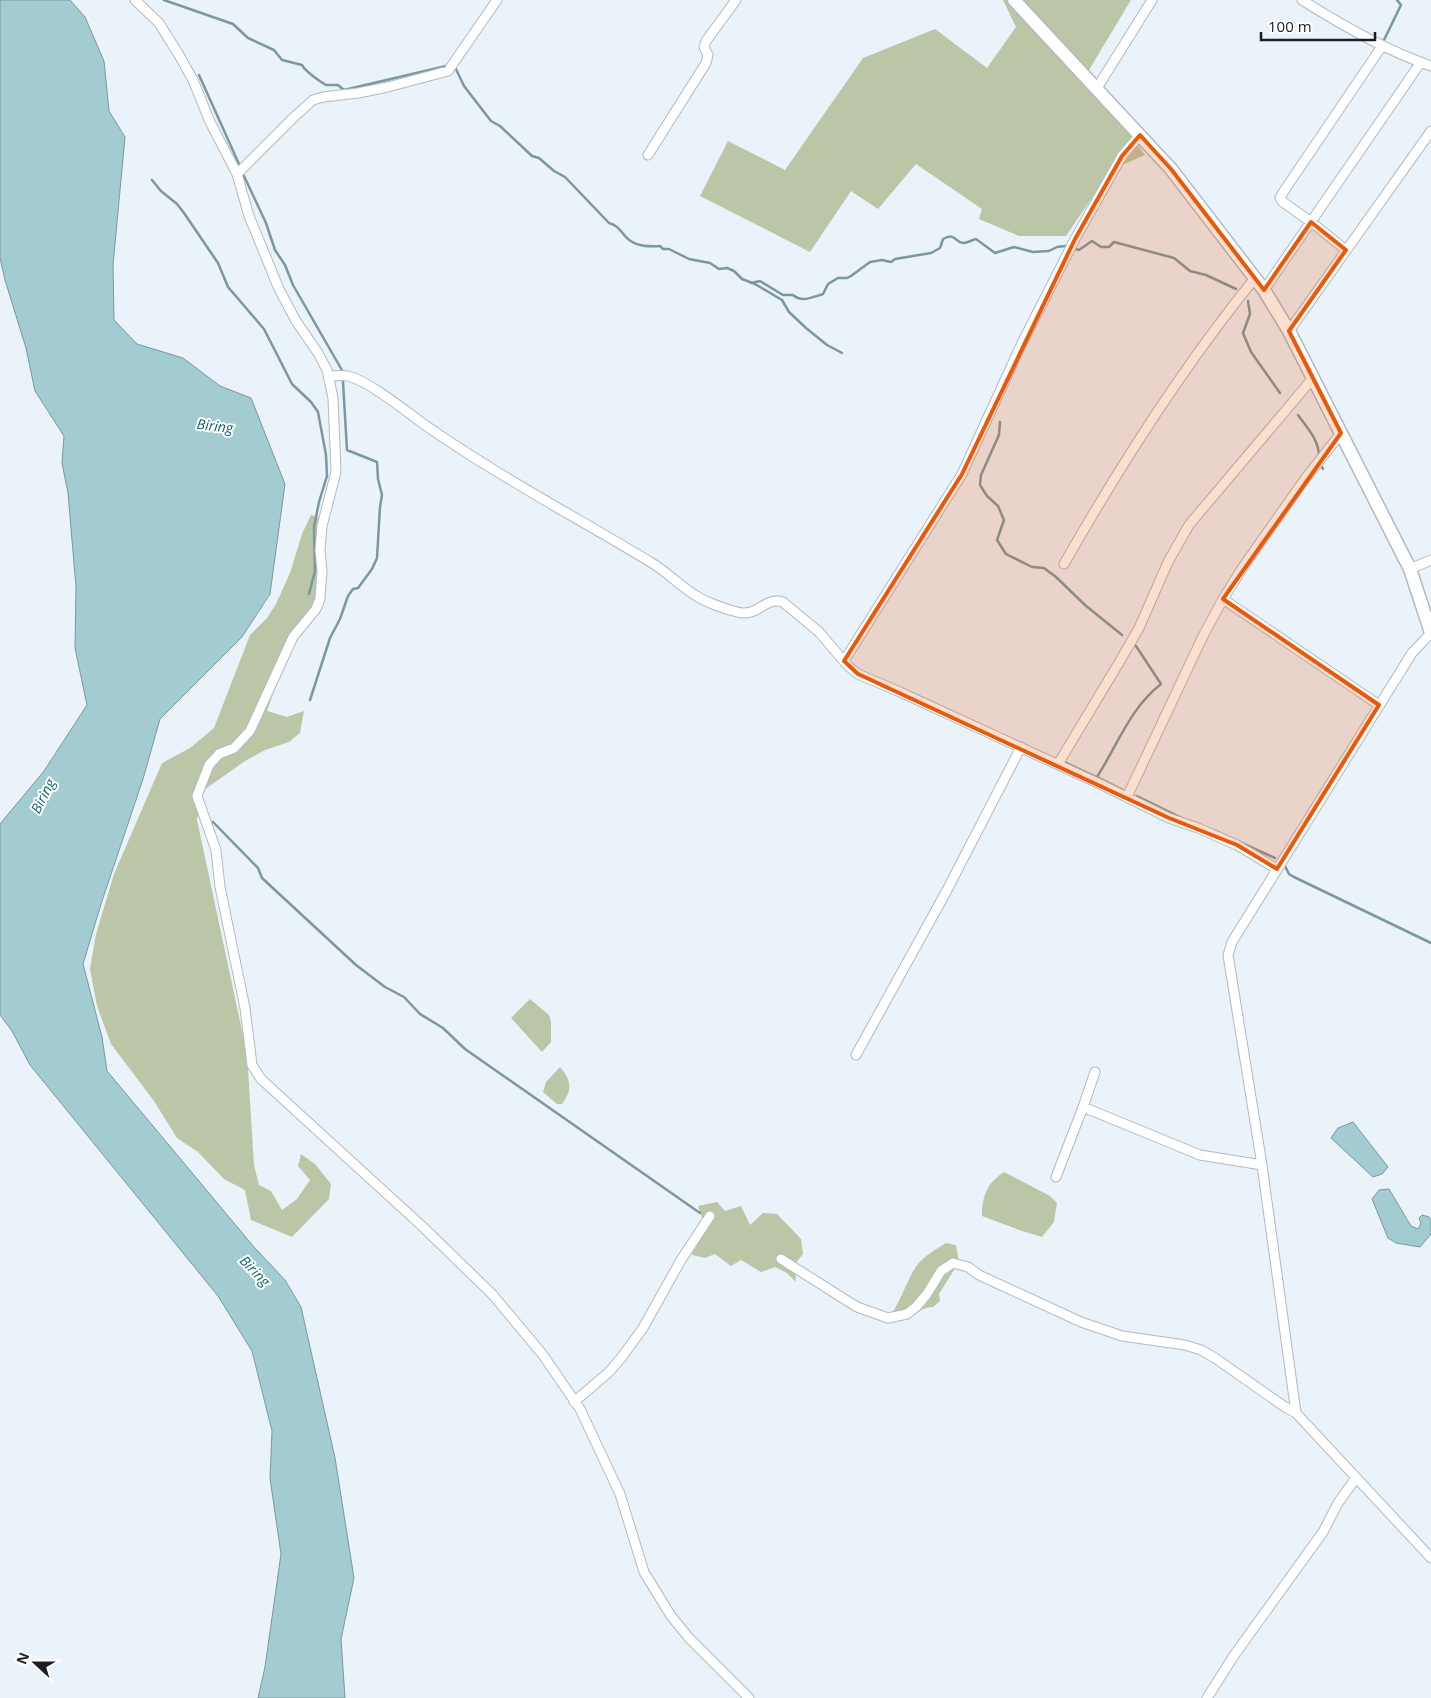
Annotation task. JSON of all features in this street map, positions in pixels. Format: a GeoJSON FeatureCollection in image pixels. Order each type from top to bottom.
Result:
{"type":"FeatureCollection","features":[{"type":"Feature","properties":{"kind":"street"},"geometry":{"type":"LineString","coordinates":[[135,0],[160,23],[193,80],[210,122],[237,174],[249,216],[280,289],[296,321],[318,353],[329,376],[333,398],[336,472],[322,526],[320,599],[316,609],[294,637],[250,731],[234,748],[219,754],[209,765],[197,796],[216,850],[220,887],[245,1008],[252,1064],[260,1079],[422,1226],[492,1294],[543,1355],[574,1402],[620,1494],[644,1572],[672,1616],[689,1638],[749,1698]]}},
{"type":"Feature","properties":{"kind":"street"},"geometry":{"type":"LineString","coordinates":[[237,174],[313,100],[388,87],[448,71],[497,0]]}},
{"type":"Feature","properties":{"kind":"street"},"geometry":{"type":"LineString","coordinates":[[648,155],[706,63],[708,55],[704,47],[706,41],[736,0]]}},
{"type":"Feature","properties":{"kind":"street"},"geometry":{"type":"LineString","coordinates":[[1014,0],[1172,169],[1264,290],[1289,331],[1410,569],[1431,633],[1412,653],[1232,942],[1228,955],[1262,1165],[1296,1413]]}},
{"type":"Feature","properties":{"kind":"street"},"geometry":{"type":"LineString","coordinates":[[1098,88],[1152,0]]}},
{"type":"Feature","properties":{"kind":"street"},"geometry":{"type":"LineString","coordinates":[[1302,0],[1342,25],[1382,46],[1431,66]]}},
{"type":"Feature","properties":{"kind":"street"},"geometry":{"type":"LineString","coordinates":[[1346,250],[1280,198],[1382,46]]}},
{"type":"Feature","properties":{"kind":"street"},"geometry":{"type":"LineString","coordinates":[[1264,290],[1421,62]]}},
{"type":"Feature","properties":{"kind":"street"},"geometry":{"type":"LineString","coordinates":[[1289,331],[1431,131]]}},
{"type":"Feature","properties":{"kind":"street"},"geometry":{"type":"LineString","coordinates":[[844,661],[962,474],[1022,343],[1075,239],[1122,156],[1140,135]]}},
{"type":"Feature","properties":{"kind":"street"},"geometry":{"type":"LineString","coordinates":[[1064,564],[1161,403],[1226,314],[1255,278]]}},
{"type":"Feature","properties":{"kind":"street"},"geometry":{"type":"LineString","coordinates":[[329,376],[348,376],[373,388],[497,473],[654,564],[696,596],[746,614],[770,602],[776,600],[782,602],[819,632],[858,674],[1058,764],[1169,818],[1237,845],[1277,869]]}},
{"type":"Feature","properties":{"kind":"street"},"geometry":{"type":"LineString","coordinates":[[1058,764],[1139,628],[1168,562],[1189,525],[1313,378]]}},
{"type":"Feature","properties":{"kind":"street"},"geometry":{"type":"LineString","coordinates":[[1127,797],[1203,636],[1224,599],[1243,567],[1305,479],[1327,448],[1341,433]]}},
{"type":"Feature","properties":{"kind":"street"},"geometry":{"type":"LineString","coordinates":[[1410,569],[1431,560]]}},
{"type":"Feature","properties":{"kind":"street"},"geometry":{"type":"LineString","coordinates":[[1224,599],[1380,705]]}},
{"type":"Feature","properties":{"kind":"street"},"geometry":{"type":"LineString","coordinates":[[856,1055],[946,892],[1021,747]]}},
{"type":"Feature","properties":{"kind":"street"},"geometry":{"type":"LineString","coordinates":[[1056,1176],[1084,1107],[1095,1072]]}},
{"type":"Feature","properties":{"kind":"street"},"geometry":{"type":"LineString","coordinates":[[1084,1107],[1200,1155],[1262,1165]]}},
{"type":"Feature","properties":{"kind":"street"},"geometry":{"type":"LineString","coordinates":[[574,1402],[609,1372],[643,1328],[710,1216]]}},
{"type":"Feature","properties":{"kind":"street"},"geometry":{"type":"LineString","coordinates":[[781,1259],[842,1298],[874,1314],[888,1318],[907,1314],[912,1310],[927,1294],[941,1271],[953,1263],[962,1264],[979,1275],[1081,1322],[1122,1336],[1185,1345],[1200,1350],[1215,1358],[1296,1413],[1431,1558]]}},
{"type":"Feature","properties":{"kind":"street"},"geometry":{"type":"LineString","coordinates":[[1207,1698],[1241,1646],[1323,1532],[1338,1503],[1356,1478]]}},
{"type":"Feature","properties":{"kind":"highlighted area"},"geometry":{"type":"Polygon","coordinates":[[[1140,135],[1171,169],[1264,290],[1311,222],[1346,250],[1289,331],[1341,433],[1223,599],[1379,705],[1277,869],[1237,845],[1169,818],[858,674],[844,661],[962,474],[1075,239],[1122,156],[1140,135]]]}},
{"type":"Feature","properties":{"kind":"green space"},"geometry":{"type":"Polygon","coordinates":[[[1003,0],[1131,0],[1086,75],[1145,155],[1111,170],[1066,236],[1019,236],[979,219],[982,209],[916,164],[878,209],[851,191],[810,252],[700,196],[728,141],[785,170],[863,58],[935,29],[987,68],[1016,27],[1003,0]]]}},
{"type":"Feature","properties":{"kind":"green space"},"geometry":{"type":"Polygon","coordinates":[[[311,515],[323,519],[317,569],[324,587],[312,611],[294,628],[286,645],[280,673],[267,711],[287,717],[304,711],[300,733],[289,742],[265,750],[245,761],[204,790],[197,820],[247,1054],[254,1165],[259,1185],[271,1191],[282,1210],[297,1199],[310,1180],[298,1166],[301,1154],[315,1164],[331,1184],[329,1199],[292,1237],[251,1220],[245,1190],[224,1179],[198,1152],[177,1138],[154,1101],[111,1044],[97,1006],[90,969],[96,934],[114,874],[162,763],[190,748],[214,728],[250,635],[267,618],[276,604],[290,573],[302,534],[311,515]]]}},
{"type":"Feature","properties":{"kind":"green space"},"geometry":{"type":"Polygon","coordinates":[[[530,999],[549,1015],[551,1022],[551,1042],[542,1052],[511,1018],[530,999]]]}},
{"type":"Feature","properties":{"kind":"green space"},"geometry":{"type":"Polygon","coordinates":[[[560,1067],[569,1081],[569,1090],[562,1104],[557,1104],[543,1092],[546,1082],[560,1067]]]}},
{"type":"Feature","properties":{"kind":"green space"},"geometry":{"type":"Polygon","coordinates":[[[1004,1172],[1050,1196],[1057,1203],[1054,1222],[1042,1237],[982,1216],[984,1196],[993,1181],[1004,1172]]]}},
{"type":"Feature","properties":{"kind":"green space"},"geometry":{"type":"Polygon","coordinates":[[[717,1202],[725,1211],[741,1206],[750,1225],[763,1213],[777,1214],[801,1239],[803,1254],[795,1264],[796,1282],[787,1273],[775,1267],[761,1272],[741,1260],[731,1266],[715,1254],[705,1258],[692,1255],[696,1233],[703,1220],[698,1206],[717,1202]]]}},
{"type":"Feature","properties":{"kind":"green space"},"geometry":{"type":"Polygon","coordinates":[[[946,1243],[956,1245],[959,1262],[939,1294],[940,1301],[933,1307],[922,1310],[908,1318],[903,1319],[891,1315],[918,1264],[946,1243]]]}},
{"type":"Feature","properties":{"kind":"water","name":"Biring"},"geometry":{"type":"Polygon","coordinates":[[[0,0],[70,0],[85,17],[104,61],[109,111],[125,137],[113,265],[114,320],[137,344],[183,358],[220,386],[251,398],[285,484],[270,594],[242,637],[160,719],[143,779],[83,964],[102,1037],[107,1071],[254,1247],[285,1280],[301,1307],[335,1458],[354,1578],[341,1639],[345,1698],[258,1698],[265,1667],[281,1554],[270,1478],[272,1431],[252,1351],[218,1296],[30,1065],[12,1031],[0,1015],[0,824],[44,771],[87,705],[75,648],[76,587],[68,493],[62,463],[64,436],[35,391],[26,348],[0,258],[0,0]]]}},
{"type":"Feature","properties":{"kind":"water"},"geometry":{"type":"Polygon","coordinates":[[[1353,1122],[1388,1167],[1382,1174],[1373,1177],[1331,1138],[1338,1128],[1353,1122]]]}},
{"type":"Feature","properties":{"kind":"water"},"geometry":{"type":"Polygon","coordinates":[[[1389,1189],[1411,1226],[1418,1229],[1421,1224],[1419,1218],[1422,1215],[1429,1217],[1431,1221],[1431,1234],[1420,1247],[1396,1243],[1388,1238],[1372,1199],[1379,1190],[1389,1189]]]}},
{"type":"Feature","properties":{"kind":"waterway"},"geometry":{"type":"LineString","coordinates":[[164,0],[233,24],[248,38],[274,50],[282,60],[302,65],[309,73],[326,85],[338,85],[344,90],[446,66]]}},
{"type":"Feature","properties":{"kind":"waterway"},"geometry":{"type":"LineString","coordinates":[[1383,42],[1401,5],[1397,0]]}},
{"type":"Feature","properties":{"kind":"waterway"},"geometry":{"type":"LineString","coordinates":[[455,67],[464,86],[491,121],[500,126],[532,156],[539,158],[554,171],[565,177],[609,223],[616,226],[632,242],[641,245],[660,246],[663,249],[669,249],[689,259],[710,263],[719,269],[727,268],[734,271],[742,279],[755,284],[782,300],[789,312],[806,328],[827,345],[842,353]]}},
{"type":"Feature","properties":{"kind":"waterway"},"geometry":{"type":"LineString","coordinates":[[199,75],[239,164]]}},
{"type":"Feature","properties":{"kind":"waterway"},"geometry":{"type":"LineString","coordinates":[[244,176],[266,223],[275,250],[343,372]]}},
{"type":"Feature","properties":{"kind":"waterway"},"geometry":{"type":"LineString","coordinates":[[152,180],[184,213],[218,263],[228,287],[264,329],[292,384],[311,402],[318,412],[326,455],[327,476],[314,527],[315,571],[309,594]]}},
{"type":"Feature","properties":{"kind":"waterway"},"geometry":{"type":"LineString","coordinates":[[751,283],[760,281],[783,295],[793,295],[800,299],[811,298],[823,294],[828,284],[838,278],[851,276],[870,262],[882,260],[891,262],[895,259],[931,253],[940,248],[943,239],[953,237],[963,243],[976,239],[995,253],[1014,247],[1033,252],[1049,251],[1065,246],[1079,250],[1092,241],[1101,247],[1109,247],[1114,242],[1174,258],[1190,271],[1206,275],[1236,289]]}},
{"type":"Feature","properties":{"kind":"waterway"},"geometry":{"type":"LineString","coordinates":[[1248,301],[1250,314],[1243,333],[1251,352],[1280,393]]}},
{"type":"Feature","properties":{"kind":"waterway"},"geometry":{"type":"LineString","coordinates":[[310,700],[330,638],[340,619],[348,596],[353,589],[358,588],[372,569],[377,558],[382,495],[378,479],[377,462],[347,450],[343,382]]}},
{"type":"Feature","properties":{"kind":"waterway"},"geometry":{"type":"LineString","coordinates":[[1298,415],[1315,440],[1319,457]]}},
{"type":"Feature","properties":{"kind":"waterway"},"geometry":{"type":"LineString","coordinates":[[1000,422],[999,435],[981,475],[980,485],[987,496],[998,506],[1004,520],[997,540],[1006,554],[1032,567],[1044,568],[1056,577],[1085,605],[1122,635]]}},
{"type":"Feature","properties":{"kind":"waterway"},"geometry":{"type":"LineString","coordinates":[[1320,464],[1323,469]]}},
{"type":"Feature","properties":{"kind":"waterway"},"geometry":{"type":"LineString","coordinates":[[1123,790],[1097,777],[1132,716],[1161,684],[1136,646]]}},
{"type":"Feature","properties":{"kind":"waterway"},"geometry":{"type":"LineString","coordinates":[[1064,762],[1096,777]]}},
{"type":"Feature","properties":{"kind":"waterway"},"geometry":{"type":"LineString","coordinates":[[1137,796],[1184,819]]}},
{"type":"Feature","properties":{"kind":"waterway"},"geometry":{"type":"LineString","coordinates":[[213,822],[258,868],[262,878],[356,965],[385,987],[404,997],[420,1014],[443,1028],[465,1049],[700,1213]]}},
{"type":"Feature","properties":{"kind":"waterway"},"geometry":{"type":"LineString","coordinates":[[1213,830],[1275,858]]}},
{"type":"Feature","properties":{"kind":"waterway"},"geometry":{"type":"LineString","coordinates":[[1284,864],[1289,874],[1294,877],[1431,943]]}}]}
